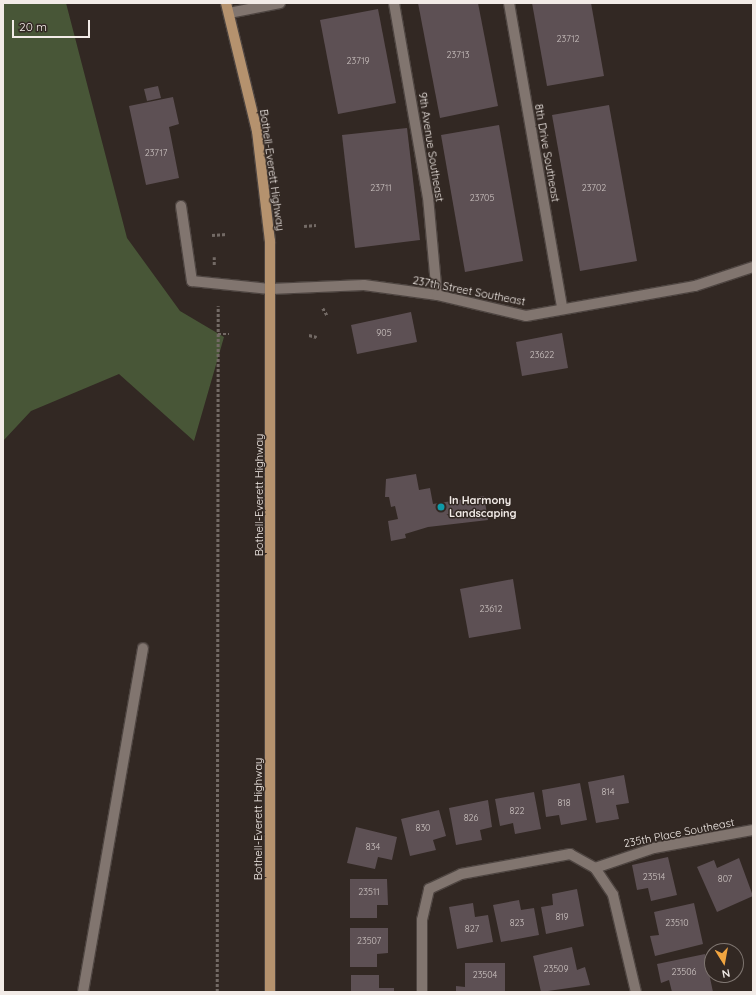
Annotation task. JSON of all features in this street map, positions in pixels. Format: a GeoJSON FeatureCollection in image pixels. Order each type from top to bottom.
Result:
{"type":"FeatureCollection","features":[{"type":"Feature","properties":{"kind":"main road","name":"Bothell-Everett Highway"},"geometry":{"type":"LineString","coordinates":[[226,3],[257,130],[270,241],[270,992]]}},
{"type":"Feature","properties":{"kind":"street"},"geometry":{"type":"LineString","coordinates":[[229,13],[280,3]]}},
{"type":"Feature","properties":{"kind":"street","name":"9th Avenue Southeast"},"geometry":{"type":"LineString","coordinates":[[394,3],[428,197],[437,295]]}},
{"type":"Feature","properties":{"kind":"street","name":"8th Drive Southeast"},"geometry":{"type":"LineString","coordinates":[[509,3],[562,308]]}},
{"type":"Feature","properties":{"kind":"street","name":"237th Street Southeast"},"geometry":{"type":"LineString","coordinates":[[181,206],[192,281],[270,289],[338,284],[437,295],[526,316],[562,308],[695,286],[753,268]]}},
{"type":"Feature","properties":{"kind":"street"},"geometry":{"type":"LineString","coordinates":[[83,992],[144,648]]}},
{"type":"Feature","properties":{"kind":"street","name":"235th Place Southeast"},"geometry":{"type":"LineString","coordinates":[[595,868],[654,848],[753,830]]}},
{"type":"Feature","properties":{"kind":"street"},"geometry":{"type":"LineString","coordinates":[[422,992],[422,920],[430,889],[461,874],[570,854],[595,868],[613,895],[636,992]]}},
{"type":"Feature","properties":{"kind":"path"},"geometry":{"type":"LineString","coordinates":[[304,226],[316,225]]}},
{"type":"Feature","properties":{"kind":"path"},"geometry":{"type":"LineString","coordinates":[[212,235],[227,234]]}},
{"type":"Feature","properties":{"kind":"path"},"geometry":{"type":"LineString","coordinates":[[214,256],[214,266]]}},
{"type":"Feature","properties":{"kind":"path"},"geometry":{"type":"LineString","coordinates":[[217,992],[218,306]]}},
{"type":"Feature","properties":{"kind":"path"},"geometry":{"type":"LineString","coordinates":[[323,308],[327,315]]}},
{"type":"Feature","properties":{"kind":"path"},"geometry":{"type":"LineString","coordinates":[[218,334],[229,334]]}},
{"type":"Feature","properties":{"kind":"path"},"geometry":{"type":"LineString","coordinates":[[309,335],[317,337]]}},
{"type":"Feature","properties":{"kind":"green space"},"geometry":{"type":"Polygon","coordinates":[[[3,3],[66,3],[127,238],[180,311],[224,337],[194,441],[119,374],[31,411],[3,441],[3,3]]]}},
{"type":"Feature","properties":{"kind":"building"},"geometry":{"type":"Polygon","coordinates":[[[418,3],[478,3],[498,106],[440,118],[418,3]]]}},
{"type":"Feature","properties":{"kind":"building"},"geometry":{"type":"Polygon","coordinates":[[[532,3],[591,3],[604,76],[547,86],[532,3]]]}},
{"type":"Feature","properties":{"kind":"building"},"geometry":{"type":"Polygon","coordinates":[[[378,9],[396,103],[338,114],[320,20],[378,9]]]}},
{"type":"Feature","properties":{"kind":"building"},"geometry":{"type":"Polygon","coordinates":[[[158,86],[161,98],[147,101],[144,89],[158,86]]]}},
{"type":"Feature","properties":{"kind":"building"},"geometry":{"type":"Polygon","coordinates":[[[173,97],[179,124],[169,127],[179,178],[146,185],[129,106],[173,97]]]}},
{"type":"Feature","properties":{"kind":"building"},"geometry":{"type":"Polygon","coordinates":[[[609,105],[637,261],[580,271],[552,115],[609,105]]]}},
{"type":"Feature","properties":{"kind":"building"},"geometry":{"type":"Polygon","coordinates":[[[499,125],[523,261],[465,272],[441,135],[499,125]]]}},
{"type":"Feature","properties":{"kind":"building"},"geometry":{"type":"Polygon","coordinates":[[[407,128],[420,240],[355,248],[342,135],[407,128]]]}},
{"type":"Feature","properties":{"kind":"building"},"geometry":{"type":"Polygon","coordinates":[[[411,312],[417,342],[357,354],[351,325],[411,312]]]}},
{"type":"Feature","properties":{"kind":"building"},"geometry":{"type":"Polygon","coordinates":[[[562,333],[568,368],[522,376],[516,342],[562,333]]]}},
{"type":"Feature","properties":{"kind":"building","name":"In Harmony Landscaping"},"geometry":{"type":"Polygon","coordinates":[[[416,474],[419,490],[430,488],[433,504],[484,496],[488,520],[428,527],[405,534],[406,538],[391,541],[388,521],[398,519],[395,506],[391,507],[389,497],[385,497],[386,479],[416,474]]]}},
{"type":"Feature","properties":{"kind":"building"},"geometry":{"type":"Polygon","coordinates":[[[513,579],[521,629],[469,638],[460,589],[513,579]]]}},
{"type":"Feature","properties":{"kind":"building"},"geometry":{"type":"Polygon","coordinates":[[[624,775],[629,803],[616,805],[619,819],[596,823],[588,782],[624,775]]]}},
{"type":"Feature","properties":{"kind":"building"},"geometry":{"type":"Polygon","coordinates":[[[580,783],[587,820],[561,825],[559,815],[546,817],[542,790],[580,783]]]}},
{"type":"Feature","properties":{"kind":"building"},"geometry":{"type":"Polygon","coordinates":[[[534,792],[541,829],[515,834],[513,823],[500,826],[495,799],[534,792]]]}},
{"type":"Feature","properties":{"kind":"building"},"geometry":{"type":"Polygon","coordinates":[[[488,800],[492,827],[480,830],[482,840],[456,845],[449,808],[488,800]]]}},
{"type":"Feature","properties":{"kind":"building"},"geometry":{"type":"Polygon","coordinates":[[[439,810],[446,836],[433,840],[436,850],[410,856],[401,819],[439,810]]]}},
{"type":"Feature","properties":{"kind":"building"},"geometry":{"type":"Polygon","coordinates":[[[356,827],[397,837],[392,860],[378,857],[375,869],[347,863],[356,827]]]}},
{"type":"Feature","properties":{"kind":"building"},"geometry":{"type":"Polygon","coordinates":[[[668,857],[677,895],[651,901],[648,888],[637,890],[632,865],[668,857]]]}},
{"type":"Feature","properties":{"kind":"building"},"geometry":{"type":"Polygon","coordinates":[[[739,858],[753,896],[717,912],[697,867],[714,860],[717,868],[739,858]]]}},
{"type":"Feature","properties":{"kind":"building"},"geometry":{"type":"Polygon","coordinates":[[[350,879],[387,879],[388,905],[377,905],[377,918],[350,918],[350,879]]]}},
{"type":"Feature","properties":{"kind":"building"},"geometry":{"type":"Polygon","coordinates":[[[577,889],[584,926],[546,934],[541,907],[553,905],[552,894],[577,889]]]}},
{"type":"Feature","properties":{"kind":"building"},"geometry":{"type":"Polygon","coordinates":[[[519,900],[521,910],[534,908],[539,935],[501,942],[493,905],[519,900]]]}},
{"type":"Feature","properties":{"kind":"building"},"geometry":{"type":"Polygon","coordinates":[[[473,903],[475,917],[488,915],[493,942],[457,949],[449,907],[473,903]]]}},
{"type":"Feature","properties":{"kind":"building"},"geometry":{"type":"Polygon","coordinates":[[[694,903],[703,944],[655,956],[650,936],[659,935],[654,912],[694,903]]]}},
{"type":"Feature","properties":{"kind":"building"},"geometry":{"type":"Polygon","coordinates":[[[350,928],[388,928],[388,953],[377,954],[377,967],[350,967],[350,928]]]}},
{"type":"Feature","properties":{"kind":"building"},"geometry":{"type":"Polygon","coordinates":[[[572,947],[577,970],[585,967],[590,985],[541,992],[533,956],[572,947]]]}},
{"type":"Feature","properties":{"kind":"building"},"geometry":{"type":"Polygon","coordinates":[[[704,954],[704,983],[711,983],[713,992],[672,992],[669,980],[661,983],[657,964],[704,954]]]}},
{"type":"Feature","properties":{"kind":"building"},"geometry":{"type":"Polygon","coordinates":[[[465,963],[505,963],[505,992],[456,992],[456,986],[465,987],[465,963]]]}},
{"type":"Feature","properties":{"kind":"building"},"geometry":{"type":"Polygon","coordinates":[[[351,975],[379,975],[379,988],[394,988],[394,992],[351,992],[351,975]]]}},
{"type":"Feature","properties":{"kind":"place","name":"In Harmony Landscaping"},"geometry":{"type":"Point","coordinates":[441,507]}}]}
